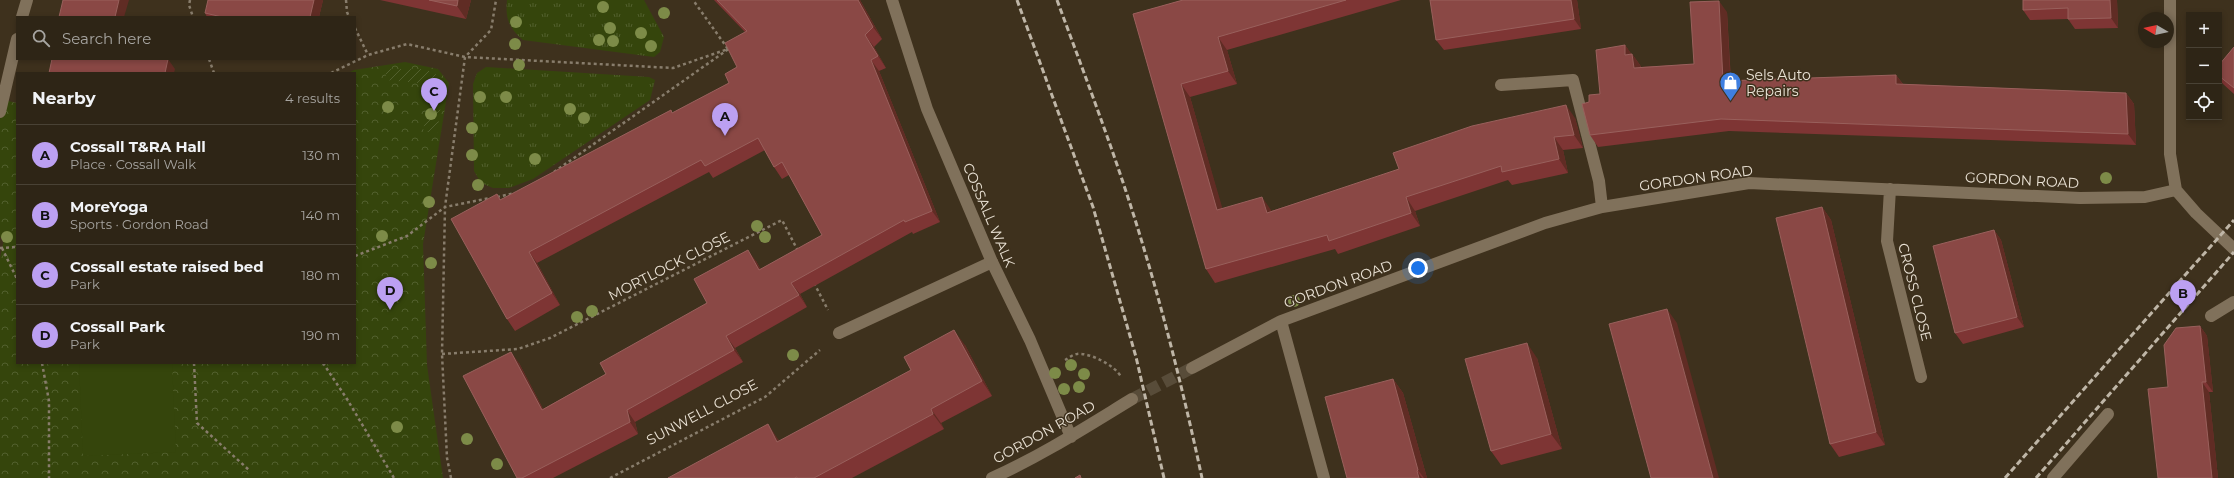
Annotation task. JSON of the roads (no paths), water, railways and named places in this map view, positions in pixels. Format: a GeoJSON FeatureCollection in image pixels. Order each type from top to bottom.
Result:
{"type":"FeatureCollection","features":[{"type":"Feature","properties":{"kind":"street"},"geometry":{"type":"LineString","coordinates":[[22,16],[27,0]]}},
{"type":"Feature","properties":{"kind":"street","name":"COSSALL WALK"},"geometry":{"type":"LineString","coordinates":[[892,0],[927,109],[992,262],[1030,340],[1071,437]]}},
{"type":"Feature","properties":{"kind":"street"},"geometry":{"type":"LineString","coordinates":[[2170,0],[2170,154],[2176,190],[2196,213],[2234,249]]}},
{"type":"Feature","properties":{"kind":"street"},"geometry":{"type":"LineString","coordinates":[[0,112],[16,43]]}},
{"type":"Feature","properties":{"kind":"street"},"geometry":{"type":"LineString","coordinates":[[1501,85],[1573,80],[1600,181],[1602,207]]}},
{"type":"Feature","properties":{"kind":"street","name":"GORDON ROAD"},"geometry":{"type":"LineString","coordinates":[[1192,368],[1281,321],[1545,223],[1602,207],[1749,183],[2080,198],[2145,197],[2176,190]]}},
{"type":"Feature","properties":{"kind":"street","name":"CROSS CLOSE"},"geometry":{"type":"LineString","coordinates":[[1890,189],[1887,241],[1921,377]]}},
{"type":"Feature","properties":{"kind":"street"},"geometry":{"type":"LineString","coordinates":[[839,333],[992,262]]}},
{"type":"Feature","properties":{"kind":"street"},"geometry":{"type":"LineString","coordinates":[[2211,316],[2234,302]]}},
{"type":"Feature","properties":{"kind":"street"},"geometry":{"type":"LineString","coordinates":[[1281,321],[1324,478]]}},
{"type":"Feature","properties":{"kind":"street","name":"GORDON ROAD"},"geometry":{"type":"LineString","coordinates":[[992,478],[1018,473],[1071,437],[1132,399]]}},
{"type":"Feature","properties":{"kind":"street"},"geometry":{"type":"LineString","coordinates":[[2053,478],[2108,414]]}},
{"type":"Feature","properties":{"kind":"tunnel"},"geometry":{"type":"LineString","coordinates":[[1132,399],[1192,368]]}},
{"type":"Feature","properties":{"kind":"railway"},"geometry":{"type":"LineString","coordinates":[[1017,0],[1093,207],[1136,357],[1164,478]]}},
{"type":"Feature","properties":{"kind":"railway"},"geometry":{"type":"LineString","coordinates":[[1057,0],[1109,142],[1138,229],[1173,352],[1202,478]]}},
{"type":"Feature","properties":{"kind":"railway"},"geometry":{"type":"LineString","coordinates":[[2005,478],[2234,220]]}},
{"type":"Feature","properties":{"kind":"railway"},"geometry":{"type":"LineString","coordinates":[[2036,478],[2234,252]]}},
{"type":"Feature","properties":{"kind":"place","name":"Sels Auto Repairs"},"geometry":{"type":"Point","coordinates":[1730,102]}},
{"type":"Feature","properties":{"kind":"place","name":"Cossall estate raised bed"},"geometry":{"type":"Point","coordinates":[434,111]}},
{"type":"Feature","properties":{"kind":"place","name":"Cossall T&RA Hall"},"geometry":{"type":"Point","coordinates":[725,136]}},
{"type":"Feature","properties":{"kind":"place","name":"Cossall Park"},"geometry":{"type":"Point","coordinates":[390,310]}},
{"type":"Feature","properties":{"kind":"place","name":"MoreYoga"},"geometry":{"type":"Point","coordinates":[2183,313]}}]}
